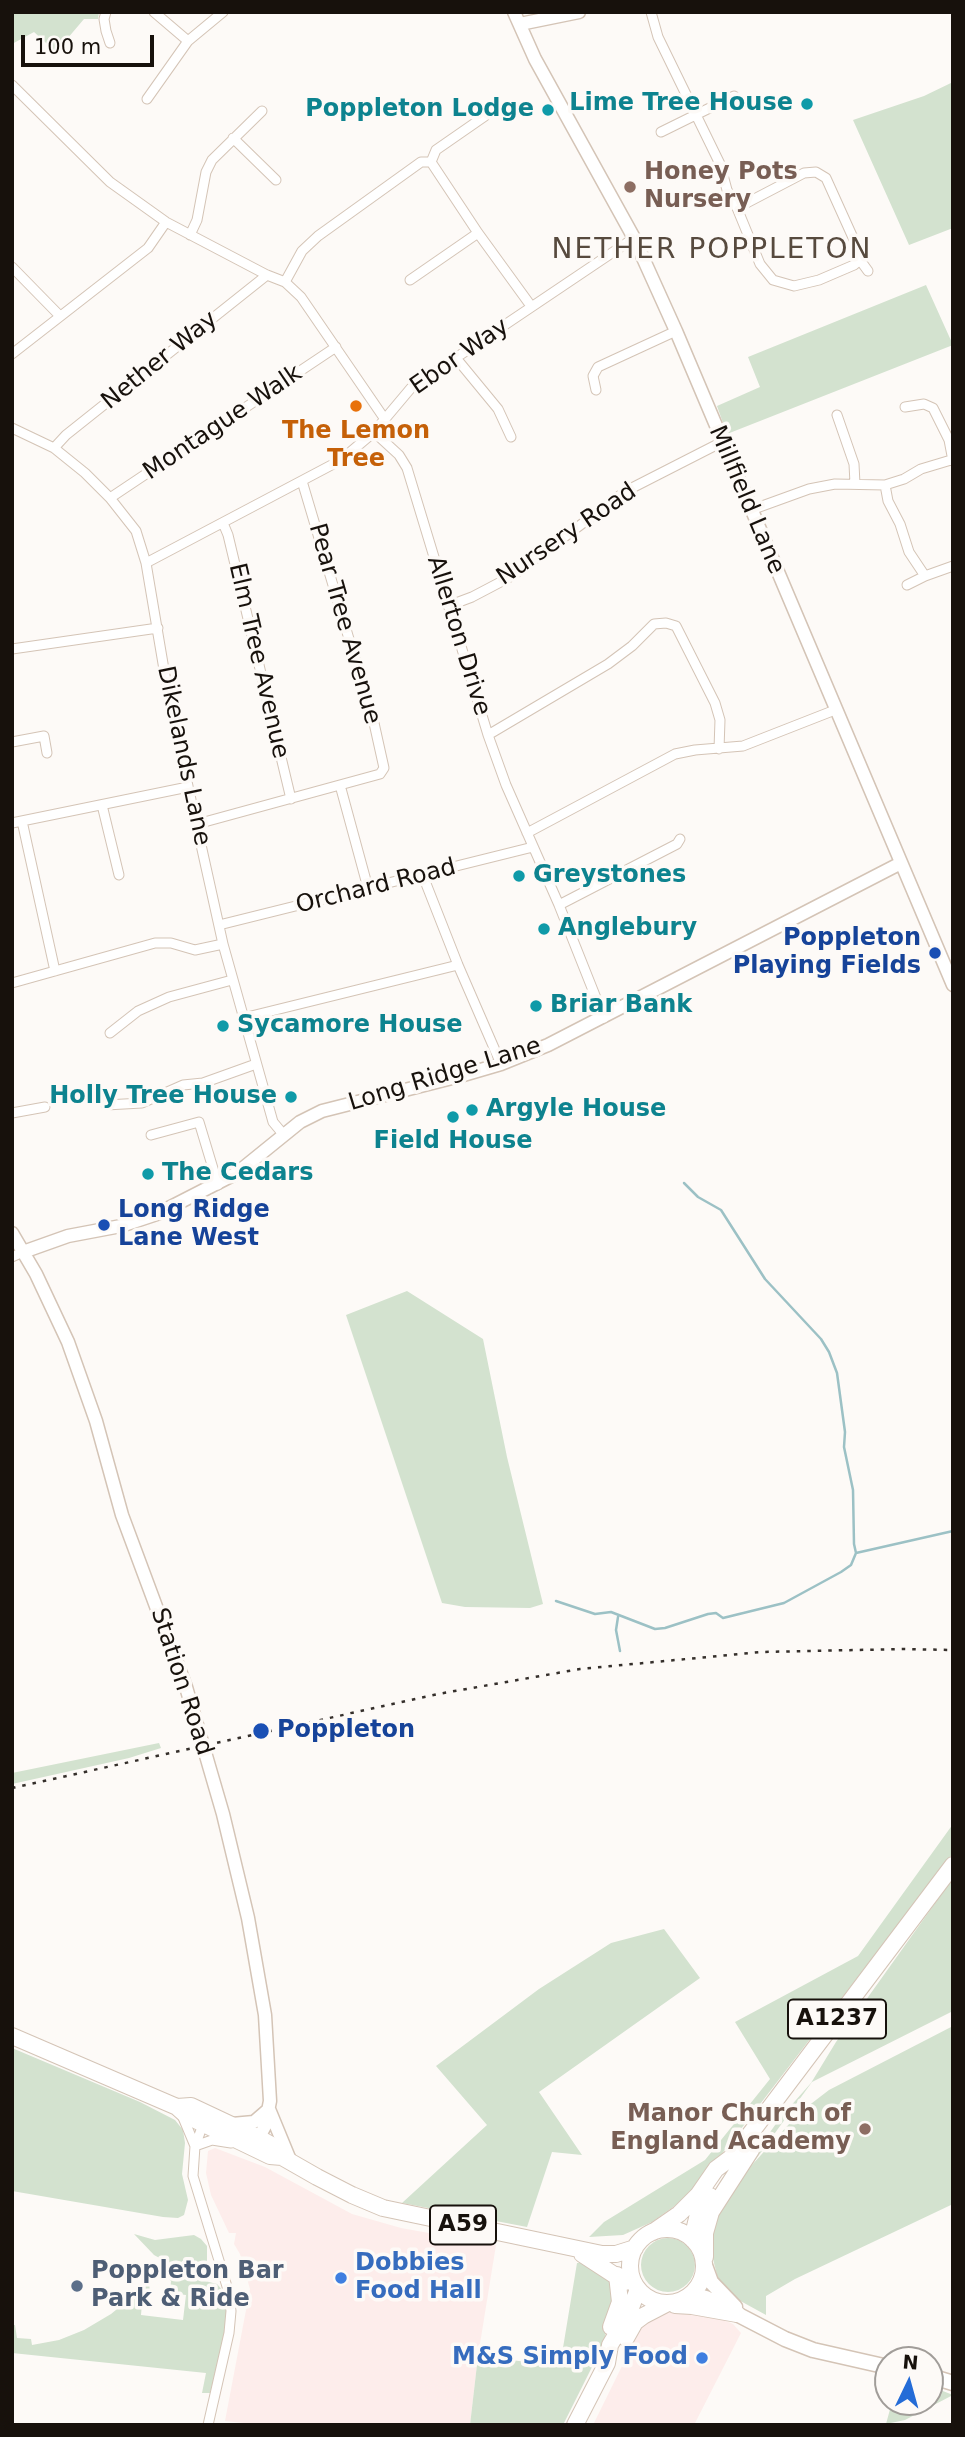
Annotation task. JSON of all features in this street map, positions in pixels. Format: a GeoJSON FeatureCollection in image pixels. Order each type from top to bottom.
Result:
{"type":"FeatureCollection","features":[{"type":"Feature","properties":{"kind":"highway","name":"A1237"},"geometry":{"type":"LineString","coordinates":[[657,2229],[679,2214],[698,2195],[716,2169],[732,2157],[953,1865]]}},
{"type":"Feature","properties":{"kind":"highway","name":"A59"},"geometry":{"type":"LineString","coordinates":[[12,2036],[177,2107],[187,2116],[230,2124],[253,2144]]}},
{"type":"Feature","properties":{"kind":"highway","name":"A59"},"geometry":{"type":"LineString","coordinates":[[205,2118],[253,2144],[275,2147],[287,2160],[352,2195],[383,2208],[575,2250],[610,2255],[635,2248]]}},
{"type":"Feature","properties":{"kind":"highway"},"geometry":{"type":"LineString","coordinates":[[607,2363],[619,2351],[635,2322],[665,2304],[691,2294],[702,2276],[708,2219],[718,2198],[751,2150],[752,2132]]}},
{"type":"Feature","properties":{"kind":"highway","name":"A1237"},"geometry":{"type":"LineString","coordinates":[[692,2239],[698,2214],[724,2176],[732,2157]]}},
{"type":"Feature","properties":{"kind":"highway"},"geometry":{"type":"LineString","coordinates":[[575,2250],[614,2244],[657,2229],[674,2230],[692,2239],[704,2264]]}},
{"type":"Feature","properties":{"kind":"highway"},"geometry":{"type":"LineString","coordinates":[[657,2229],[635,2248],[630,2268],[637,2288],[654,2301],[665,2304],[692,2305],[740,2316]]}},
{"type":"Feature","properties":{"kind":"highway","name":"A59"},"geometry":{"type":"LineString","coordinates":[[575,2250],[637,2288]]}},
{"type":"Feature","properties":{"kind":"highway"},"geometry":{"type":"LineString","coordinates":[[579,2418],[621,2299],[617,2275]]}},
{"type":"Feature","properties":{"kind":"highway"},"geometry":{"type":"LineString","coordinates":[[579,2418],[607,2363],[610,2345],[629,2313],[637,2288]]}},
{"type":"Feature","properties":{"kind":"main road"},"geometry":{"type":"LineString","coordinates":[[704,2264],[711,2282],[740,2316]]}},
{"type":"Feature","properties":{"kind":"main road"},"geometry":{"type":"LineString","coordinates":[[691,2294],[706,2298],[785,2339],[813,2350],[874,2364]]}},
{"type":"Feature","properties":{"kind":"street"},"geometry":{"type":"LineString","coordinates":[[106,12],[104,19],[110,43]]}},
{"type":"Feature","properties":{"kind":"street"},"geometry":{"type":"LineString","coordinates":[[154,12],[188,41]]}},
{"type":"Feature","properties":{"kind":"street"},"geometry":{"type":"LineString","coordinates":[[146,99],[188,41],[223,12]]}},
{"type":"Feature","properties":{"kind":"street"},"geometry":{"type":"LineString","coordinates":[[517,18],[579,12]]}},
{"type":"Feature","properties":{"kind":"street"},"geometry":{"type":"LineString","coordinates":[[651,12],[658,37],[720,164],[727,190],[760,264],[773,280],[794,286],[819,280],[860,260]]}},
{"type":"Feature","properties":{"kind":"street","name":"Millfield Lane"},"geometry":{"type":"LineString","coordinates":[[517,18],[535,59],[634,238],[676,331],[953,985]]}},
{"type":"Feature","properties":{"kind":"street"},"geometry":{"type":"LineString","coordinates":[[12,85],[110,181],[166,222],[285,282],[301,297],[384,418]]}},
{"type":"Feature","properties":{"kind":"street"},"geometry":{"type":"LineString","coordinates":[[661,132],[734,96]]}},
{"type":"Feature","properties":{"kind":"street"},"geometry":{"type":"LineString","coordinates":[[190,235],[197,220],[206,172],[217,153],[262,111]]}},
{"type":"Feature","properties":{"kind":"street"},"geometry":{"type":"LineString","coordinates":[[431,162],[436,150],[485,116]]}},
{"type":"Feature","properties":{"kind":"street"},"geometry":{"type":"LineString","coordinates":[[233,138],[276,180]]}},
{"type":"Feature","properties":{"kind":"street"},"geometry":{"type":"LineString","coordinates":[[285,282],[302,251],[318,236],[421,162],[431,162]]}},
{"type":"Feature","properties":{"kind":"street"},"geometry":{"type":"LineString","coordinates":[[431,162],[531,306]]}},
{"type":"Feature","properties":{"kind":"street"},"geometry":{"type":"LineString","coordinates":[[737,208],[804,173],[816,172],[826,178],[859,251],[860,260],[868,271]]}},
{"type":"Feature","properties":{"kind":"street"},"geometry":{"type":"LineString","coordinates":[[12,354],[148,248],[166,222]]}},
{"type":"Feature","properties":{"kind":"street"},"geometry":{"type":"LineString","coordinates":[[410,280],[478,233]]}},
{"type":"Feature","properties":{"kind":"street","name":"Ebor Way"},"geometry":{"type":"LineString","coordinates":[[146,563],[341,460],[374,432],[411,388],[634,238]]}},
{"type":"Feature","properties":{"kind":"street"},"geometry":{"type":"LineString","coordinates":[[12,267],[60,316]]}},
{"type":"Feature","properties":{"kind":"street","name":"Nether Way"},"geometry":{"type":"LineString","coordinates":[[54,447],[267,275]]}},
{"type":"Feature","properties":{"kind":"street"},"geometry":{"type":"LineString","coordinates":[[596,390],[593,376],[598,367],[676,331]]}},
{"type":"Feature","properties":{"kind":"street","name":"Montague Walk"},"geometry":{"type":"LineString","coordinates":[[110,498],[336,348]]}},
{"type":"Feature","properties":{"kind":"street"},"geometry":{"type":"LineString","coordinates":[[456,358],[498,409],[511,437]]}},
{"type":"Feature","properties":{"kind":"street"},"geometry":{"type":"LineString","coordinates":[[751,510],[809,489],[835,484],[885,485],[904,479],[921,469],[952,461],[949,440],[933,408],[924,404],[905,407]]}},
{"type":"Feature","properties":{"kind":"street"},"geometry":{"type":"LineString","coordinates":[[837,415],[854,464],[855,484]]}},
{"type":"Feature","properties":{"kind":"street","name":"Dikelands Lane"},"geometry":{"type":"LineString","coordinates":[[12,428],[54,447],[110,498],[136,531],[146,563],[170,705],[223,944],[273,1122],[284,1134]]}},
{"type":"Feature","properties":{"kind":"street","name":"Allerton Drive"},"geometry":{"type":"LineString","coordinates":[[374,432],[399,455],[407,468],[488,735],[604,1018]]}},
{"type":"Feature","properties":{"kind":"street","name":"Nursery Road"},"geometry":{"type":"LineString","coordinates":[[448,606],[512,576],[626,491],[722,442]]}},
{"type":"Feature","properties":{"kind":"street","name":"Pear Tree Avenue"},"geometry":{"type":"LineString","coordinates":[[302,481],[374,723],[384,768],[380,774],[340,785]]}},
{"type":"Feature","properties":{"kind":"street"},"geometry":{"type":"LineString","coordinates":[[885,485],[888,501],[900,524],[909,552],[925,576]]}},
{"type":"Feature","properties":{"kind":"street","name":"Elm Tree Avenue"},"geometry":{"type":"LineString","coordinates":[[223,523],[290,799]]}},
{"type":"Feature","properties":{"kind":"street"},"geometry":{"type":"LineString","coordinates":[[907,585],[953,566]]}},
{"type":"Feature","properties":{"kind":"street"},"geometry":{"type":"LineString","coordinates":[[488,735],[608,664],[632,646],[654,624],[666,623],[676,626],[715,703],[720,720],[719,749]]}},
{"type":"Feature","properties":{"kind":"street"},"geometry":{"type":"LineString","coordinates":[[12,649],[158,628]]}},
{"type":"Feature","properties":{"kind":"street"},"geometry":{"type":"LineString","coordinates":[[527,833],[675,754],[753,743],[835,710]]}},
{"type":"Feature","properties":{"kind":"street"},"geometry":{"type":"LineString","coordinates":[[12,742],[44,736],[47,752]]}},
{"type":"Feature","properties":{"kind":"street"},"geometry":{"type":"LineString","coordinates":[[197,824],[340,785],[368,888]]}},
{"type":"Feature","properties":{"kind":"street"},"geometry":{"type":"LineString","coordinates":[[55,971],[17,822],[188,787]]}},
{"type":"Feature","properties":{"kind":"street"},"geometry":{"type":"LineString","coordinates":[[102,805],[119,875]]}},
{"type":"Feature","properties":{"kind":"street"},"geometry":{"type":"LineString","coordinates":[[559,905],[677,844],[680,839]]}},
{"type":"Feature","properties":{"kind":"street","name":"Orchard Road"},"geometry":{"type":"LineString","coordinates":[[219,925],[533,847]]}},
{"type":"Feature","properties":{"kind":"street","name":"Long Ridge Lane"},"geometry":{"type":"LineString","coordinates":[[18,1254],[68,1236],[121,1226],[157,1214],[218,1185],[300,1122],[322,1111],[501,1064],[548,1045],[901,863]]}},
{"type":"Feature","properties":{"kind":"street"},"geometry":{"type":"LineString","coordinates":[[422,876],[457,965],[501,1064]]}},
{"type":"Feature","properties":{"kind":"street"},"geometry":{"type":"LineString","coordinates":[[12,983],[155,943],[171,943],[195,950],[223,944]]}},
{"type":"Feature","properties":{"kind":"street"},"geometry":{"type":"LineString","coordinates":[[243,1018],[457,965]]}},
{"type":"Feature","properties":{"kind":"street"},"geometry":{"type":"LineString","coordinates":[[110,1033],[138,1011],[158,1002],[232,980]]}},
{"type":"Feature","properties":{"kind":"street"},"geometry":{"type":"LineString","coordinates":[[106,1105],[142,1103],[183,1085],[203,1083],[256,1064]]}},
{"type":"Feature","properties":{"kind":"street"},"geometry":{"type":"LineString","coordinates":[[12,1113],[45,1107]]}},
{"type":"Feature","properties":{"kind":"street"},"geometry":{"type":"LineString","coordinates":[[151,1135],[199,1122],[218,1185]]}},
{"type":"Feature","properties":{"kind":"street","name":"Station Road"},"geometry":{"type":"LineString","coordinates":[[12,1233],[18,1254],[68,1342],[83,1383],[122,1515],[186,1687],[223,1814],[260,1979],[270,2082],[265,2126],[253,2144]]}},
{"type":"Feature","properties":{"kind":"street"},"geometry":{"type":"LineString","coordinates":[[177,2107],[195,2146]]}},
{"type":"Feature","properties":{"kind":"street"},"geometry":{"type":"LineString","coordinates":[[230,2124],[254,2122],[269,2109],[287,2160]]}},
{"type":"Feature","properties":{"kind":"street"},"geometry":{"type":"LineString","coordinates":[[205,2118],[195,2146],[192,2166],[195,2188],[213,2238],[229,2293],[231,2311],[229,2333],[208,2425]]}},
{"type":"Feature","properties":{"kind":"street"},"geometry":{"type":"LineString","coordinates":[[195,2146],[217,2140],[253,2144]]}},
{"type":"Feature","properties":{"kind":"shaded area"},"geometry":{"type":"Polygon","coordinates":[[[215,2148],[265,2167],[352,2214],[401,2228],[496,2245],[470,2425],[262,2425],[225,2421],[250,2289],[240,2254],[234,2244],[236,2233],[229,2233],[211,2195],[206,2173],[208,2151],[215,2148]]]}},
{"type":"Feature","properties":{"kind":"shaded area"},"geometry":{"type":"Polygon","coordinates":[[[671,2311],[707,2313],[733,2324],[741,2333],[694,2425],[593,2425],[635,2333],[649,2321],[671,2311]]]}},
{"type":"Feature","properties":{"kind":"green space"},"geometry":{"type":"Polygon","coordinates":[[[12,12],[99,12],[98,19],[84,19],[56,52],[34,32],[12,44],[12,12]]]}},
{"type":"Feature","properties":{"kind":"green space"},"geometry":{"type":"Polygon","coordinates":[[[953,82],[953,228],[909,245],[853,120],[924,96],[953,82]]]}},
{"type":"Feature","properties":{"kind":"green space"},"geometry":{"type":"Polygon","coordinates":[[[926,285],[953,345],[727,434],[717,406],[760,387],[748,357],[926,285]]]}},
{"type":"Feature","properties":{"kind":"green space"},"geometry":{"type":"Polygon","coordinates":[[[407,1291],[483,1339],[507,1457],[543,1604],[530,1608],[465,1607],[442,1603],[346,1315],[407,1291]]]}},
{"type":"Feature","properties":{"kind":"green space"},"geometry":{"type":"Polygon","coordinates":[[[159,1743],[161,1748],[129,1758],[12,1784],[12,1773],[159,1743]]]}},
{"type":"Feature","properties":{"kind":"green space"},"geometry":{"type":"Polygon","coordinates":[[[953,1824],[953,1853],[701,2181],[676,2205],[652,2222],[623,2235],[589,2237],[604,2222],[705,2160],[770,2079],[735,2022],[858,1956],[953,1824]]]}},
{"type":"Feature","properties":{"kind":"green space","name":"Manor Church of England Academy"},"geometry":{"type":"Polygon","coordinates":[[[953,1878],[953,2011],[812,2082],[751,2166],[799,2113],[829,2090],[953,2026],[953,2204],[795,2279],[766,2296],[766,2315],[735,2298],[718,2279],[712,2255],[713,2230],[720,2209],[728,2192],[780,2118],[811,2083],[836,2042],[953,1878]]]}},
{"type":"Feature","properties":{"kind":"green space"},"geometry":{"type":"Polygon","coordinates":[[[664,1929],[700,1978],[539,2092],[582,2155],[552,2152],[527,2227],[402,2203],[487,2125],[436,2066],[539,1989],[611,1943],[664,1929]]]}},
{"type":"Feature","properties":{"kind":"green space"},"geometry":{"type":"Polygon","coordinates":[[[12,2048],[140,2102],[175,2120],[183,2130],[185,2143],[182,2174],[188,2200],[184,2215],[178,2218],[163,2217],[12,2191],[12,2048]]]}},
{"type":"Feature","properties":{"kind":"green space"},"geometry":{"type":"Polygon","coordinates":[[[134,2234],[155,2240],[194,2235],[207,2246],[207,2262],[201,2267],[201,2280],[217,2284],[224,2292],[227,2305],[225,2333],[210,2393],[202,2393],[206,2373],[12,2353],[12,2325],[15,2325],[17,2338],[31,2339],[32,2345],[59,2340],[84,2330],[111,2314],[133,2296],[148,2278],[150,2291],[143,2291],[141,2315],[183,2320],[186,2295],[170,2293],[171,2281],[162,2271],[165,2261],[154,2255],[134,2234]]]}},
{"type":"Feature","properties":{"kind":"green space"},"geometry":{"type":"Polygon","coordinates":[[[668,2238],[687,2246],[695,2265],[687,2284],[668,2292],[649,2284],[641,2265],[649,2246],[668,2238]]]}},
{"type":"Feature","properties":{"kind":"green space"},"geometry":{"type":"Polygon","coordinates":[[[587,2262],[604,2270],[617,2292],[602,2347],[563,2425],[470,2425],[478,2356],[560,2366],[577,2263],[587,2262]]]}},
{"type":"Feature","properties":{"kind":"green space"},"geometry":{"type":"Polygon","coordinates":[[[944,2391],[953,2395],[944,2400],[944,2391]]]}},
{"type":"Feature","properties":{"kind":"green space"},"geometry":{"type":"Polygon","coordinates":[[[888,2416],[913,2416],[905,2420],[886,2424],[888,2416]]]}},
{"type":"Feature","properties":{"kind":"waterway"},"geometry":{"type":"LineString","coordinates":[[684,1183],[698,1197],[721,1210],[765,1279],[821,1339],[829,1352],[837,1373],[845,1432],[844,1447],[853,1490],[856,1553]]}},
{"type":"Feature","properties":{"kind":"waterway"},"geometry":{"type":"LineString","coordinates":[[556,1601],[595,1614],[611,1612],[655,1629],[708,1614],[716,1613],[723,1618],[784,1603],[841,1572],[851,1565],[856,1553],[953,1531]]}},
{"type":"Feature","properties":{"kind":"waterway"},"geometry":{"type":"LineString","coordinates":[[618,1617],[616,1630],[620,1651]]}},
{"type":"Feature","properties":{"kind":"railway"},"geometry":{"type":"LineString","coordinates":[[12,1788],[438,1694],[580,1669],[761,1652],[953,1650]]}},
{"type":"Feature","properties":{"kind":"place","name":"Lime Tree House"},"geometry":{"type":"Point","coordinates":[807,104]}},
{"type":"Feature","properties":{"kind":"place","name":"Poppleton Lodge"},"geometry":{"type":"Point","coordinates":[548,110]}},
{"type":"Feature","properties":{"kind":"place","name":"Honey Pots Nursery"},"geometry":{"type":"Point","coordinates":[630,187]}},
{"type":"Feature","properties":{"kind":"place","name":"The Lemon Tree"},"geometry":{"type":"Point","coordinates":[356,406]}},
{"type":"Feature","properties":{"kind":"place","name":"Greystones"},"geometry":{"type":"Point","coordinates":[519,876]}},
{"type":"Feature","properties":{"kind":"place","name":"Anglebury"},"geometry":{"type":"Point","coordinates":[544,929]}},
{"type":"Feature","properties":{"kind":"place","name":"Poppleton Playing Fields"},"geometry":{"type":"Point","coordinates":[935,953]}},
{"type":"Feature","properties":{"kind":"place","name":"Briar Bank"},"geometry":{"type":"Point","coordinates":[536,1006]}},
{"type":"Feature","properties":{"kind":"place","name":"Sycamore House"},"geometry":{"type":"Point","coordinates":[223,1026]}},
{"type":"Feature","properties":{"kind":"place","name":"Holly Tree House"},"geometry":{"type":"Point","coordinates":[291,1097]}},
{"type":"Feature","properties":{"kind":"place","name":"Argyle House"},"geometry":{"type":"Point","coordinates":[472,1110]}},
{"type":"Feature","properties":{"kind":"place","name":"Field House"},"geometry":{"type":"Point","coordinates":[453,1117]}},
{"type":"Feature","properties":{"kind":"place","name":"The Cedars"},"geometry":{"type":"Point","coordinates":[148,1174]}},
{"type":"Feature","properties":{"kind":"place","name":"Long Ridge Lane West"},"geometry":{"type":"Point","coordinates":[104,1225]}},
{"type":"Feature","properties":{"kind":"place","name":"Poppleton"},"geometry":{"type":"Point","coordinates":[261,1731]}},
{"type":"Feature","properties":{"kind":"place","name":"Manor Church of England Academy"},"geometry":{"type":"Point","coordinates":[865,2129]}},
{"type":"Feature","properties":{"kind":"place","name":"Dobbies Food Hall"},"geometry":{"type":"Point","coordinates":[341,2278]}},
{"type":"Feature","properties":{"kind":"place","name":"Poppleton Bar Park & Ride"},"geometry":{"type":"Point","coordinates":[77,2286]}},
{"type":"Feature","properties":{"kind":"place","name":"M&S Simply Food"},"geometry":{"type":"Point","coordinates":[702,2358]}},
{"type":"Feature","properties":{"kind":"district","name":"NETHER POPPLETON"},"geometry":{"type":"Point","coordinates":[712,251]}}]}
